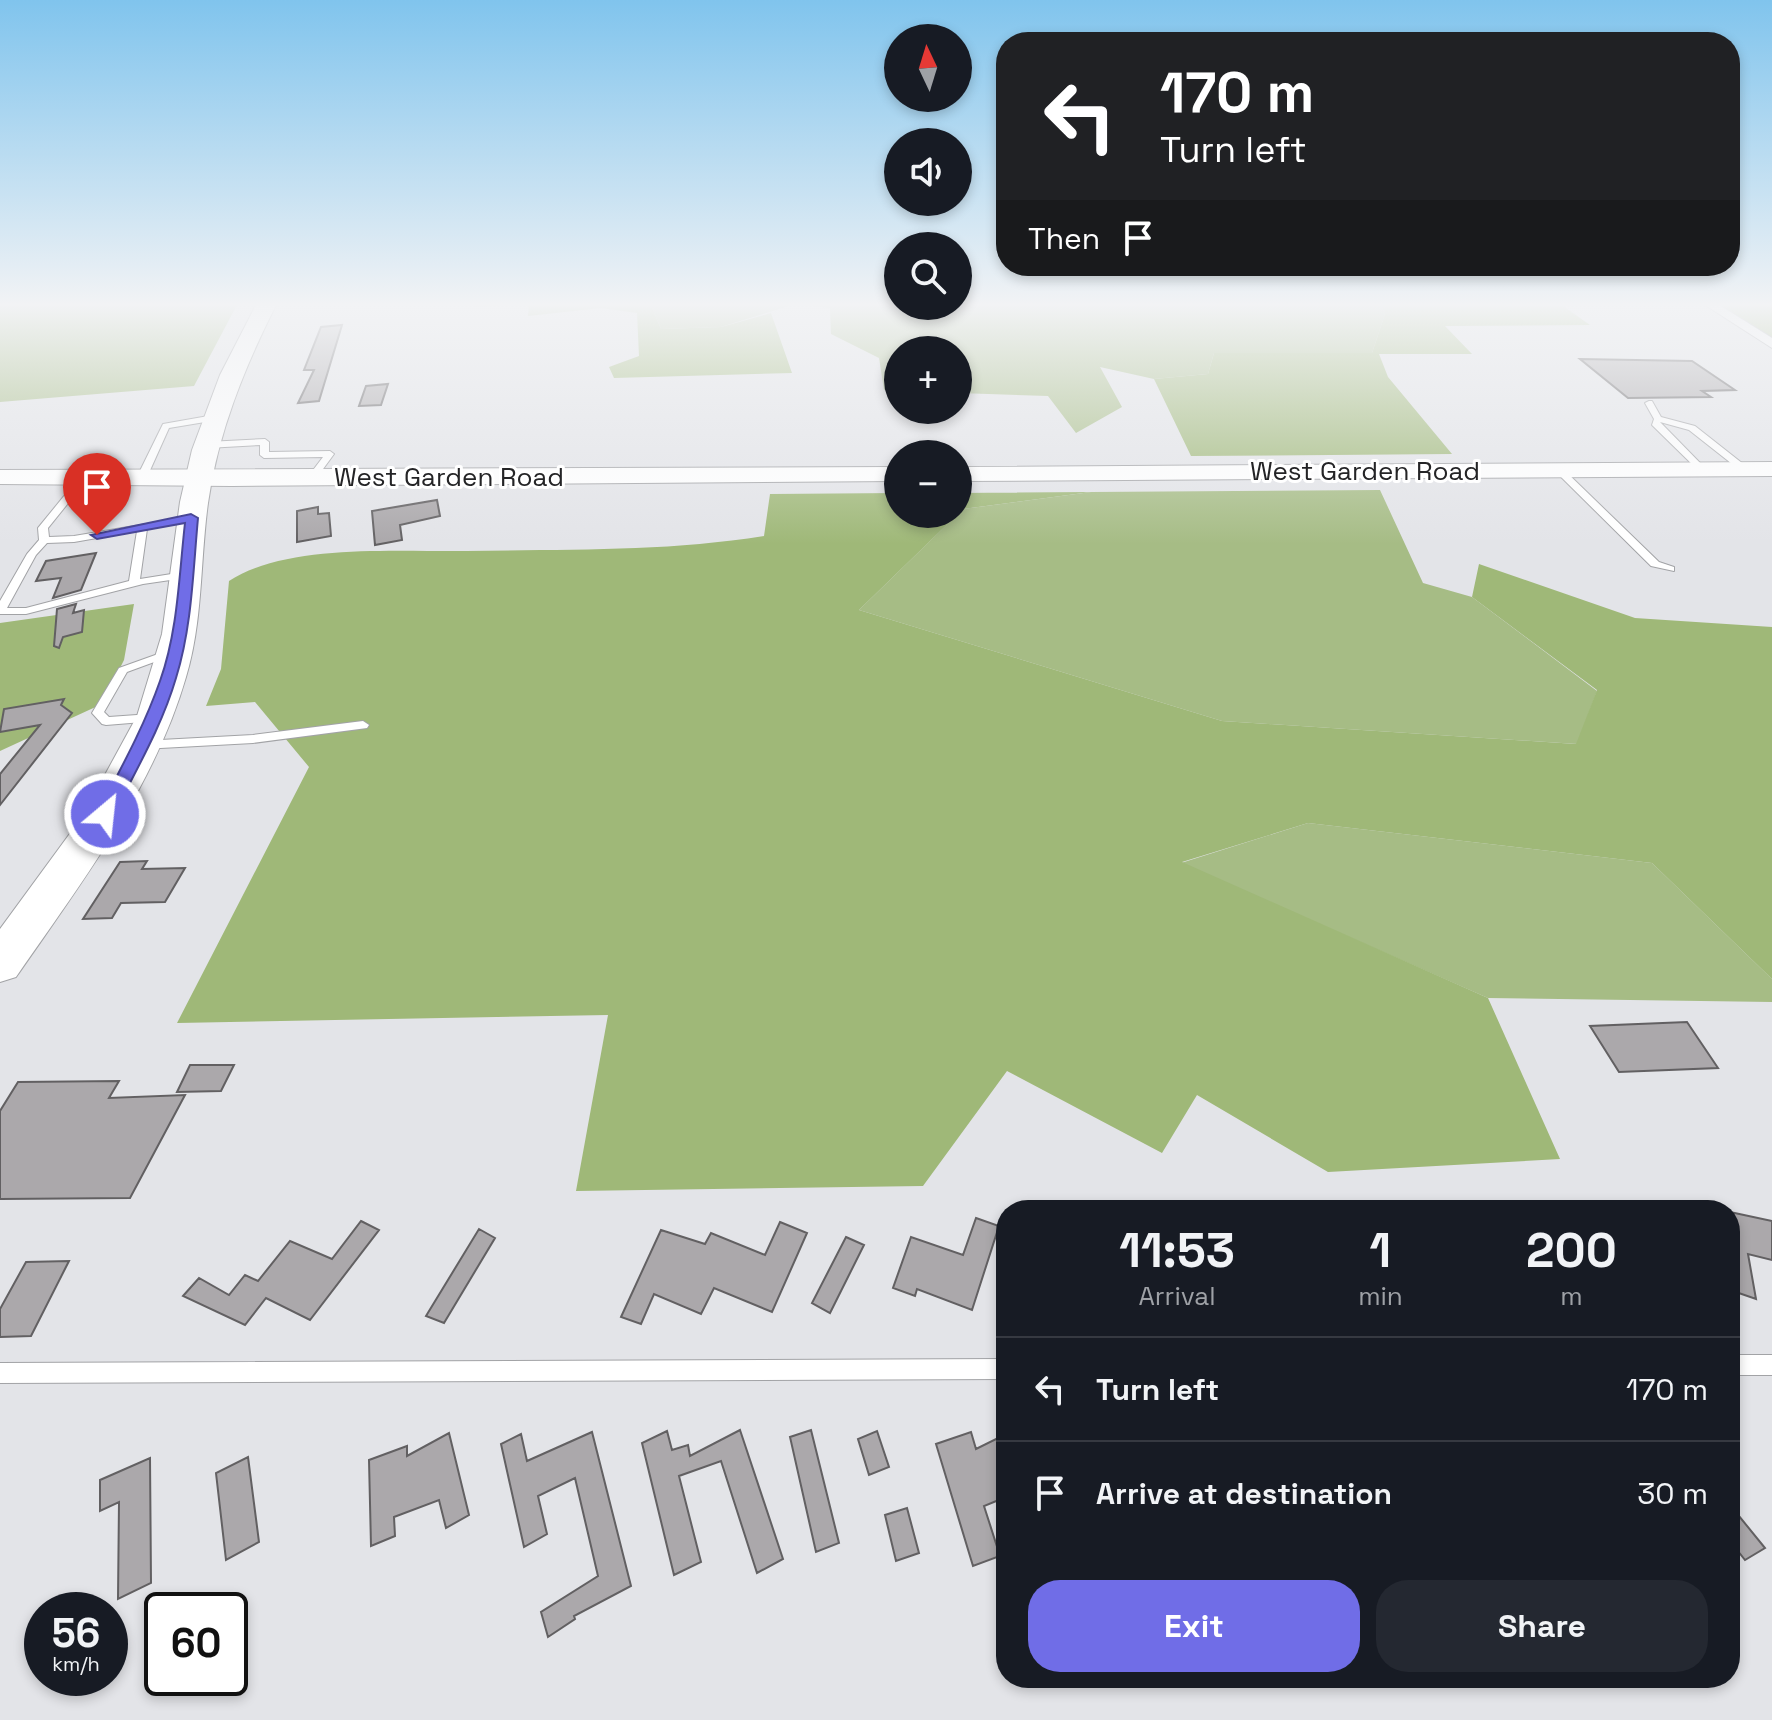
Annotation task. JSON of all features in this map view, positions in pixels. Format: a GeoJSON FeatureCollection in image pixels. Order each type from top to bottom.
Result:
{"type":"FeatureCollection","features":[{"type":"Feature","properties":{"kind":"main road"},"geometry":{"type":"LineString","coordinates":[[0,964],[12,931],[105,814],[147,732],[176,650],[191,518],[199,478],[211,432],[233,383]]}},
{"type":"Feature","properties":{"kind":"main road","name":"West Garden Road"},"geometry":{"type":"LineString","coordinates":[[972,474],[1772,469]]}},
{"type":"Feature","properties":{"kind":"main road","name":"West Garden Road"},"geometry":{"type":"LineString","coordinates":[[0,477],[884,474]]}},
{"type":"Feature","properties":{"kind":"lane"},"geometry":{"type":"LineString","coordinates":[[1649,403],[1658,419],[1692,428],[1744,469]]}},
{"type":"Feature","properties":{"kind":"lane"},"geometry":{"type":"LineString","coordinates":[[1658,419],[1655,423],[1663,434],[1702,469]]}},
{"type":"Feature","properties":{"kind":"lane"},"geometry":{"type":"LineString","coordinates":[[142,477],[166,426],[265,442],[264,455],[330,454],[312,478]]}},
{"type":"Feature","properties":{"kind":"lane"},"geometry":{"type":"LineString","coordinates":[[1559,470],[1655,564],[1670,569]]}},
{"type":"Feature","properties":{"kind":"lane"},"geometry":{"type":"LineString","coordinates":[[85,476],[43,528],[44,540],[32,554],[0,611],[26,611],[134,583],[184,575]]}},
{"type":"Feature","properties":{"kind":"lane"},"geometry":{"type":"LineString","coordinates":[[44,540],[74,539],[191,518]]}},
{"type":"Feature","properties":{"kind":"lane"},"geometry":{"type":"LineString","coordinates":[[134,583],[142,527]]}},
{"type":"Feature","properties":{"kind":"lane"},"geometry":{"type":"LineString","coordinates":[[176,650],[123,670],[115,678],[98,713],[106,721],[147,732],[253,739],[363,725]]}},
{"type":"Feature","properties":{"kind":"lane"},"geometry":{"type":"LineString","coordinates":[[1740,1365],[1772,1365]]}},
{"type":"Feature","properties":{"kind":"lane"},"geometry":{"type":"LineString","coordinates":[[0,1373],[996,1369]]}},
{"type":"Feature","properties":{"kind":"green space"},"geometry":{"type":"Polygon","coordinates":[[[0,383],[195,383],[194,386],[0,402],[0,383]]]}},
{"type":"Feature","properties":{"kind":"green space"},"geometry":{"type":"Polygon","coordinates":[[[972,383],[1109,383],[1122,407],[1076,433],[1048,396],[972,393],[972,383]]]}},
{"type":"Feature","properties":{"kind":"green space"},"geometry":{"type":"Polygon","coordinates":[[[1156,383],[1393,383],[1452,454],[1191,456],[1156,383]]]}},
{"type":"Feature","properties":{"kind":"green space"},"geometry":{"type":"Polygon","coordinates":[[[1380,490],[1423,583],[1472,597],[1597,691],[1577,744],[1222,721],[859,610],[943,528],[972,528],[972,508],[1091,492],[1380,490]]]}},
{"type":"Feature","properties":{"kind":"green space"},"geometry":{"type":"Polygon","coordinates":[[[1091,492],[972,508],[972,493],[1091,492]]]}},
{"type":"Feature","properties":{"kind":"green space"},"geometry":{"type":"Polygon","coordinates":[[[884,493],[884,528],[944,528],[859,610],[1222,721],[1576,744],[1597,690],[1472,597],[1479,564],[1635,618],[1772,627],[1772,979],[1652,863],[1308,823],[1182,862],[1488,998],[1560,1159],[1328,1172],[1197,1095],[1162,1153],[1007,1071],[923,1186],[576,1191],[608,1015],[177,1023],[309,767],[255,702],[206,706],[221,669],[229,581],[281,560],[344,552],[616,549],[689,545],[764,536],[770,494],[884,493]]]}},
{"type":"Feature","properties":{"kind":"green space"},"geometry":{"type":"Polygon","coordinates":[[[134,604],[124,660],[102,704],[0,751],[0,623],[134,604]]]}},
{"type":"Feature","properties":{"kind":"green space"},"geometry":{"type":"Polygon","coordinates":[[[1308,823],[1652,863],[1772,979],[1772,1002],[1488,998],[1181,863],[1308,823]]]}},
{"type":"Feature","properties":{"kind":"building"},"geometry":{"type":"Polygon","coordinates":[[[308,383],[324,383],[319,401],[298,403],[308,383]]]}},
{"type":"Feature","properties":{"kind":"building"},"geometry":{"type":"Polygon","coordinates":[[[1610,383],[1725,383],[1735,390],[1702,391],[1711,397],[1628,398],[1610,383]]]}},
{"type":"Feature","properties":{"kind":"building"},"geometry":{"type":"Polygon","coordinates":[[[388,384],[381,405],[359,406],[366,386],[388,384]]]}},
{"type":"Feature","properties":{"kind":"building"},"geometry":{"type":"Polygon","coordinates":[[[437,500],[440,516],[400,525],[402,540],[375,545],[372,511],[437,500]]]}},
{"type":"Feature","properties":{"kind":"building"},"geometry":{"type":"Polygon","coordinates":[[[318,507],[318,514],[329,513],[331,536],[297,542],[297,511],[318,507]]]}},
{"type":"Feature","properties":{"kind":"building"},"geometry":{"type":"Polygon","coordinates":[[[96,553],[81,590],[53,598],[61,578],[36,581],[46,561],[96,553]]]}},
{"type":"Feature","properties":{"kind":"building"},"geometry":{"type":"Polygon","coordinates":[[[76,604],[73,613],[84,610],[82,632],[63,637],[59,648],[54,646],[57,609],[76,604]]]}},
{"type":"Feature","properties":{"kind":"building"},"geometry":{"type":"Polygon","coordinates":[[[64,699],[61,705],[72,713],[0,805],[0,774],[40,725],[0,732],[4,709],[64,699]]]}},
{"type":"Feature","properties":{"kind":"building"},"geometry":{"type":"Polygon","coordinates":[[[147,861],[142,869],[185,868],[165,902],[121,903],[112,918],[83,919],[120,862],[147,861]]]}},
{"type":"Feature","properties":{"kind":"building"},"geometry":{"type":"Polygon","coordinates":[[[1687,1022],[1718,1068],[1619,1072],[1590,1026],[1687,1022]]]}},
{"type":"Feature","properties":{"kind":"building"},"geometry":{"type":"Polygon","coordinates":[[[190,1065],[234,1065],[221,1091],[177,1092],[190,1065]]]}},
{"type":"Feature","properties":{"kind":"building"},"geometry":{"type":"Polygon","coordinates":[[[119,1081],[109,1098],[185,1095],[130,1198],[0,1199],[0,1111],[18,1082],[119,1081]]]}},
{"type":"Feature","properties":{"kind":"building"},"geometry":{"type":"Polygon","coordinates":[[[1740,1214],[1772,1221],[1772,1260],[1748,1254],[1756,1299],[1740,1293],[1740,1214]]]}},
{"type":"Feature","properties":{"kind":"building"},"geometry":{"type":"Polygon","coordinates":[[[976,1218],[996,1225],[996,1235],[972,1310],[917,1289],[915,1296],[893,1288],[911,1237],[963,1255],[976,1218]]]}},
{"type":"Feature","properties":{"kind":"building"},"geometry":{"type":"Polygon","coordinates":[[[361,1221],[379,1230],[310,1320],[266,1298],[245,1325],[183,1296],[199,1278],[229,1295],[245,1275],[258,1281],[290,1241],[332,1259],[361,1221]]]}},
{"type":"Feature","properties":{"kind":"building"},"geometry":{"type":"Polygon","coordinates":[[[780,1222],[807,1233],[772,1312],[714,1288],[701,1314],[654,1294],[641,1324],[621,1317],[661,1230],[705,1244],[711,1233],[765,1255],[780,1222]]]}},
{"type":"Feature","properties":{"kind":"building"},"geometry":{"type":"Polygon","coordinates":[[[479,1229],[495,1238],[444,1323],[426,1316],[479,1229]]]}},
{"type":"Feature","properties":{"kind":"building"},"geometry":{"type":"Polygon","coordinates":[[[846,1237],[864,1245],[830,1313],[812,1303],[846,1237]]]}},
{"type":"Feature","properties":{"kind":"building"},"geometry":{"type":"Polygon","coordinates":[[[69,1261],[31,1336],[0,1337],[0,1309],[26,1262],[69,1261]]]}},
{"type":"Feature","properties":{"kind":"building"},"geometry":{"type":"Polygon","coordinates":[[[740,1430],[783,1559],[757,1573],[721,1461],[679,1476],[701,1562],[674,1575],[642,1443],[667,1431],[672,1450],[688,1445],[690,1456],[740,1430]]]}},
{"type":"Feature","properties":{"kind":"building"},"geometry":{"type":"Polygon","coordinates":[[[811,1430],[839,1543],[816,1552],[790,1437],[811,1430]]]}},
{"type":"Feature","properties":{"kind":"building"},"geometry":{"type":"Polygon","coordinates":[[[877,1431],[889,1467],[869,1475],[858,1439],[877,1431]]]}},
{"type":"Feature","properties":{"kind":"building"},"geometry":{"type":"Polygon","coordinates":[[[592,1432],[631,1586],[574,1616],[575,1619],[548,1637],[541,1612],[598,1576],[575,1478],[538,1496],[547,1534],[524,1547],[501,1444],[521,1434],[527,1461],[592,1432]]]}},
{"type":"Feature","properties":{"kind":"building"},"geometry":{"type":"Polygon","coordinates":[[[971,1432],[976,1449],[996,1439],[996,1501],[984,1506],[996,1544],[996,1557],[973,1566],[936,1444],[971,1432]]]}},
{"type":"Feature","properties":{"kind":"building"},"geometry":{"type":"Polygon","coordinates":[[[449,1433],[469,1515],[446,1528],[439,1500],[394,1517],[395,1536],[371,1546],[369,1460],[407,1446],[407,1456],[449,1433]]]}},
{"type":"Feature","properties":{"kind":"building"},"geometry":{"type":"Polygon","coordinates":[[[248,1457],[259,1542],[226,1560],[216,1473],[248,1457]]]}},
{"type":"Feature","properties":{"kind":"building"},"geometry":{"type":"Polygon","coordinates":[[[150,1458],[151,1583],[128,1594],[118,1592],[119,1502],[100,1511],[100,1480],[150,1458]]]}},
{"type":"Feature","properties":{"kind":"building"},"geometry":{"type":"Polygon","coordinates":[[[907,1508],[919,1553],[896,1561],[885,1515],[907,1508]]]}},
{"type":"Feature","properties":{"kind":"building"},"geometry":{"type":"Polygon","coordinates":[[[1740,1517],[1765,1548],[1745,1560],[1740,1554],[1740,1517]]]}},
{"type":"Feature","properties":{"kind":"route"},"geometry":{"type":"LineString","coordinates":[[97,535],[191,518],[180,625],[169,678],[145,737],[105,814]]}}]}
